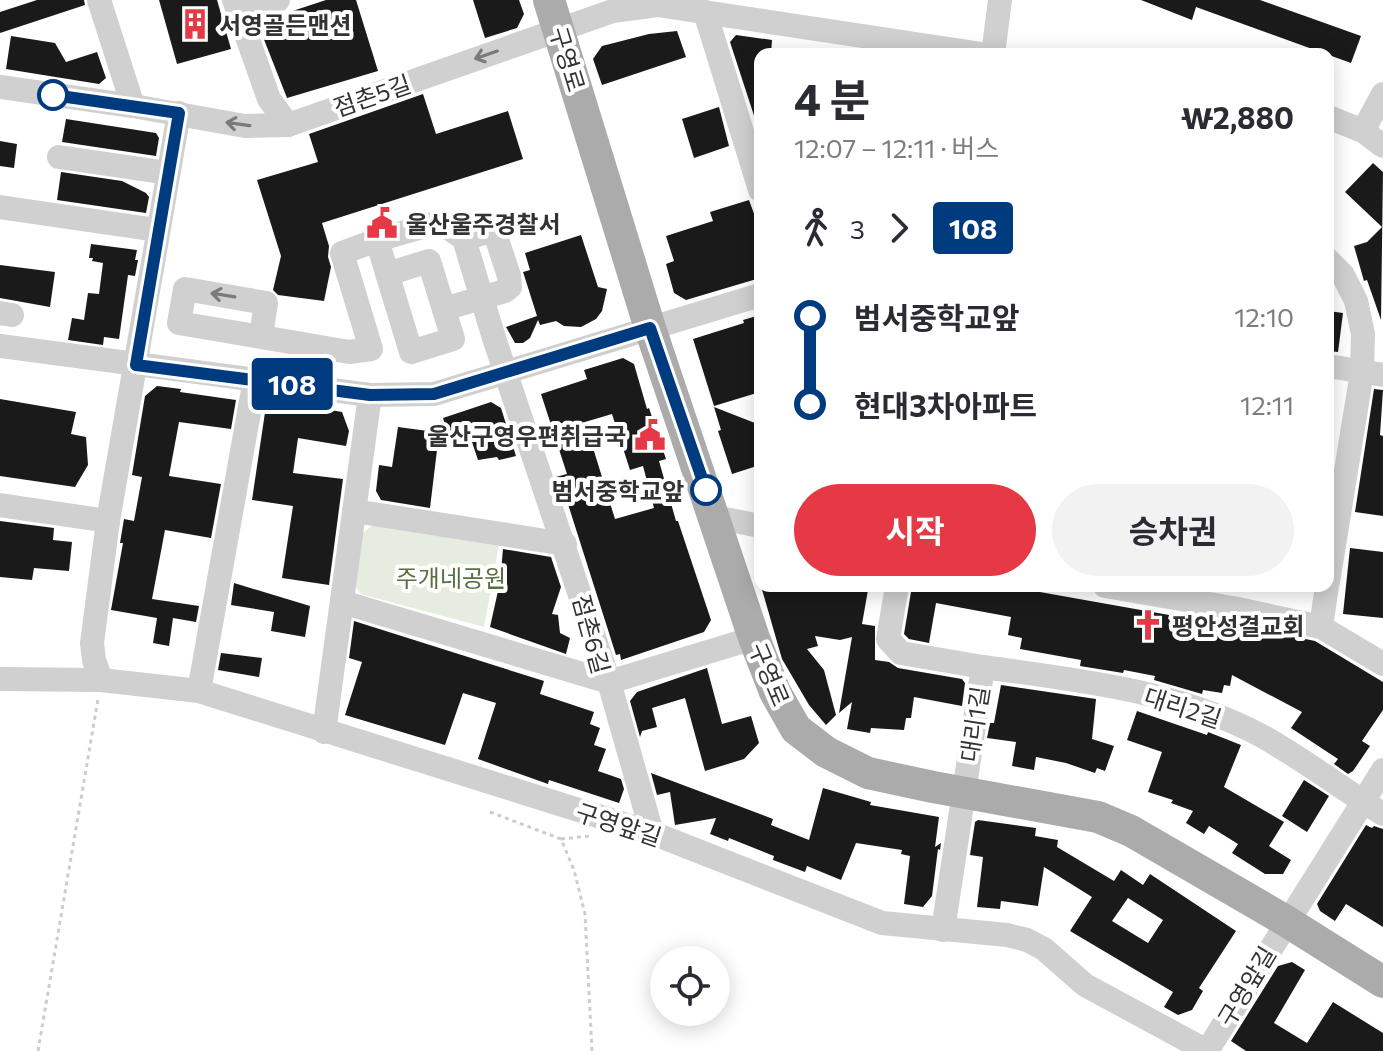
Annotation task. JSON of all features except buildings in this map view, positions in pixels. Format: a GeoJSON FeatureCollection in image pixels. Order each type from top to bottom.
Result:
{"type":"FeatureCollection","features":[{"type":"Feature","properties":{"kind":"main road","name":"구영로"},"geometry":{"type":"LineString","coordinates":[[554,15],[650,328],[754,638],[775,692],[796,729],[826,752],[868,773],[1098,817],[1131,831],[1286,921],[1383,982]]}},
{"type":"Feature","properties":{"kind":"street"},"geometry":{"type":"LineString","coordinates":[[99,0],[133,106]]}},
{"type":"Feature","properties":{"kind":"street"},"geometry":{"type":"LineString","coordinates":[[278,0],[236,6],[269,99],[288,125]]}},
{"type":"Feature","properties":{"kind":"street"},"geometry":{"type":"LineString","coordinates":[[994,48],[1000,0]]}},
{"type":"Feature","properties":{"kind":"street"},"geometry":{"type":"LineString","coordinates":[[554,15],[657,5],[942,48]]}},
{"type":"Feature","properties":{"kind":"street"},"geometry":{"type":"LineString","coordinates":[[705,12],[754,153]]}},
{"type":"Feature","properties":{"kind":"street","name":"점촌5길"},"geometry":{"type":"LineString","coordinates":[[0,87],[179,113],[245,126],[288,125],[554,15]]}},
{"type":"Feature","properties":{"kind":"street"},"geometry":{"type":"LineString","coordinates":[[1363,131],[1383,94]]}},
{"type":"Feature","properties":{"kind":"street"},"geometry":{"type":"LineString","coordinates":[[101,680],[92,643],[108,521],[179,113]]}},
{"type":"Feature","properties":{"kind":"street"},"geometry":{"type":"LineString","coordinates":[[1334,119],[1363,131],[1383,146]]}},
{"type":"Feature","properties":{"kind":"street"},"geometry":{"type":"LineString","coordinates":[[59,157],[168,173]]}},
{"type":"Feature","properties":{"kind":"street"},"geometry":{"type":"LineString","coordinates":[[0,207],[157,230]]}},
{"type":"Feature","properties":{"kind":"street"},"geometry":{"type":"LineString","coordinates":[[261,336],[349,352],[371,349],[342,253],[440,222],[464,239],[494,230],[510,287],[444,309]]}},
{"type":"Feature","properties":{"kind":"street","name":"점촌6길"},"geometry":{"type":"LineString","coordinates":[[464,239],[609,682]]}},
{"type":"Feature","properties":{"kind":"street"},"geometry":{"type":"LineString","coordinates":[[377,240],[387,274],[411,352],[453,339],[429,261],[387,274]]}},
{"type":"Feature","properties":{"kind":"street"},"geometry":{"type":"LineString","coordinates":[[1334,266],[1343,275],[1356,301],[1373,374],[1334,556]]}},
{"type":"Feature","properties":{"kind":"street"},"geometry":{"type":"LineString","coordinates":[[0,346],[370,395],[434,394],[754,297]]}},
{"type":"Feature","properties":{"kind":"street"},"geometry":{"type":"LineString","coordinates":[[1334,367],[1373,374]]}},
{"type":"Feature","properties":{"kind":"street"},"geometry":{"type":"LineString","coordinates":[[199,691],[255,379]]}},
{"type":"Feature","properties":{"kind":"street"},"geometry":{"type":"LineString","coordinates":[[324,732],[370,395]]}},
{"type":"Feature","properties":{"kind":"street"},"geometry":{"type":"LineString","coordinates":[[0,505],[108,521]]}},
{"type":"Feature","properties":{"kind":"street"},"geometry":{"type":"LineString","coordinates":[[354,511],[565,544]]}},
{"type":"Feature","properties":{"kind":"street"},"geometry":{"type":"LineString","coordinates":[[715,517],[754,525]]}},
{"type":"Feature","properties":{"kind":"street","name":"대리1길"},"geometry":{"type":"LineString","coordinates":[[896,592],[888,639],[901,653],[983,667],[943,930]]}},
{"type":"Feature","properties":{"kind":"street"},"geometry":{"type":"LineString","coordinates":[[1140,592],[1321,627],[1383,664]]}},
{"type":"Feature","properties":{"kind":"street"},"geometry":{"type":"LineString","coordinates":[[1321,627],[1327,592]]}},
{"type":"Feature","properties":{"kind":"street","name":"점촌6길"},"geometry":{"type":"LineString","coordinates":[[342,602],[609,682]]}},
{"type":"Feature","properties":{"kind":"street"},"geometry":{"type":"LineString","coordinates":[[652,833],[609,682],[754,638]]}},
{"type":"Feature","properties":{"kind":"street","name":"대리2길"},"geometry":{"type":"LineString","coordinates":[[983,667],[1112,686],[1195,707],[1260,735],[1373,808]]}},
{"type":"Feature","properties":{"kind":"street","name":"구영앞길"},"geometry":{"type":"LineString","coordinates":[[0,679],[101,680],[199,691],[652,833],[882,923],[1007,935],[1027,940],[1044,949],[1085,985],[1207,1051],[1286,921]]}},
{"type":"Feature","properties":{"kind":"street"},"geometry":{"type":"LineString","coordinates":[[1286,921],[1373,808],[1383,770]]}},
{"type":"Feature","properties":{"kind":"path"},"geometry":{"type":"LineString","coordinates":[[38,1051],[101,680]]}},
{"type":"Feature","properties":{"kind":"path"},"geometry":{"type":"LineString","coordinates":[[490,812],[561,839],[574,870],[585,914],[592,1051]]}},
{"type":"Feature","properties":{"kind":"green space","name":"주개네공원"},"geometry":{"type":"Polygon","coordinates":[[[373,525],[499,545],[484,627],[361,594],[351,580],[360,535],[373,525]]]}},
{"type":"Feature","properties":{"kind":"bus line","name":"108"},"geometry":{"type":"LineString","coordinates":[[53,95],[179,113],[136,365],[370,395],[434,394],[650,328],[706,490]]}},
{"type":"Feature","properties":{"kind":"place","name":"서영골든맨션"},"geometry":{"type":"Point","coordinates":[195,24]}},
{"type":"Feature","properties":{"kind":"place","name":"울산울주경찰서"},"geometry":{"type":"Point","coordinates":[382,223]}},
{"type":"Feature","properties":{"kind":"place","name":"울산구영우편취급국"},"geometry":{"type":"Point","coordinates":[650,435]}},
{"type":"Feature","properties":{"kind":"place","name":"범서중학교앞"},"geometry":{"type":"Point","coordinates":[706,490]}},
{"type":"Feature","properties":{"kind":"place","name":"평안성결교회"},"geometry":{"type":"Point","coordinates":[1148,625]}}]}
